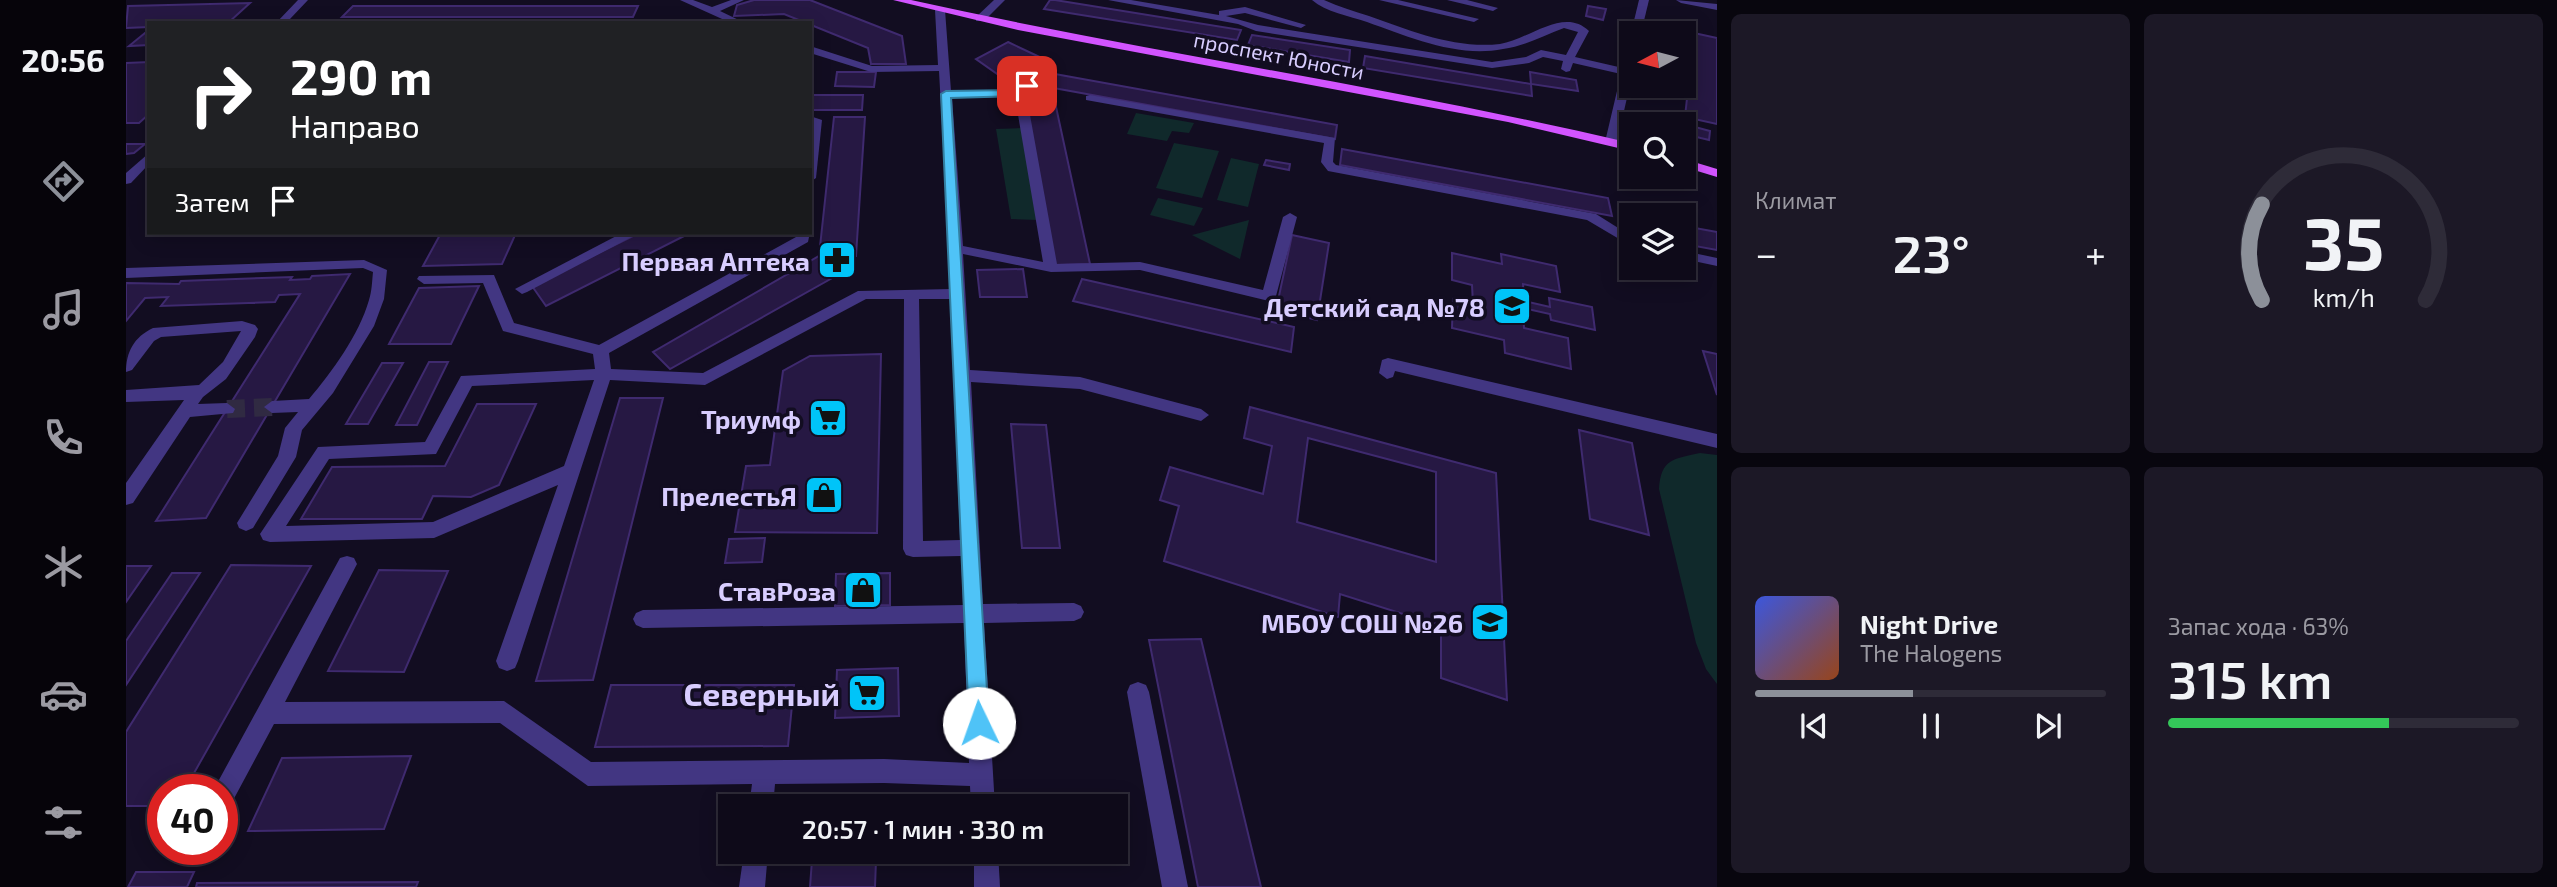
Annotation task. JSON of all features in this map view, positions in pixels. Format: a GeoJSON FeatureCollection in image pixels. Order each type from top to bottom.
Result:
{"type":"FeatureCollection","features":[{"type":"Feature","properties":{"kind":"main road","name":"проспект Юности"},"geometry":{"type":"LineString","coordinates":[[898,0],[980,19],[1456,108],[1619,144]]}},
{"type":"Feature","properties":{"kind":"main road"},"geometry":{"type":"LineString","coordinates":[[1696,167],[1717,173]]}},
{"type":"Feature","properties":{"kind":"street"},"geometry":{"type":"LineString","coordinates":[[282,21],[303,0]]}},
{"type":"Feature","properties":{"kind":"street"},"geometry":{"type":"LineString","coordinates":[[685,0],[735,21]]}},
{"type":"Feature","properties":{"kind":"street"},"geometry":{"type":"LineString","coordinates":[[712,11],[738,0]]}},
{"type":"Feature","properties":{"kind":"street"},"geometry":{"type":"LineString","coordinates":[[980,19],[1000,0]]}},
{"type":"Feature","properties":{"kind":"street"},"geometry":{"type":"LineString","coordinates":[[1113,0],[1240,20],[1256,27],[1492,65],[1529,60],[1542,53],[1568,64],[1619,71]]}},
{"type":"Feature","properties":{"kind":"street"},"geometry":{"type":"LineString","coordinates":[[1317,0],[1452,46],[1500,47],[1540,35],[1556,25],[1564,23],[1577,26],[1584,31],[1568,64]]}},
{"type":"Feature","properties":{"kind":"street"},"geometry":{"type":"LineString","coordinates":[[1384,0],[1474,19]]}},
{"type":"Feature","properties":{"kind":"street"},"geometry":{"type":"LineString","coordinates":[[1452,0],[1493,8]]}},
{"type":"Feature","properties":{"kind":"street"},"geometry":{"type":"LineString","coordinates":[[1639,21],[1644,0]]}},
{"type":"Feature","properties":{"kind":"street"},"geometry":{"type":"LineString","coordinates":[[1681,0],[1717,7]]}},
{"type":"Feature","properties":{"kind":"street"},"geometry":{"type":"LineString","coordinates":[[940,10],[956,250],[983,794]]}},
{"type":"Feature","properties":{"kind":"street"},"geometry":{"type":"LineString","coordinates":[[812,50],[871,69],[944,68]]}},
{"type":"Feature","properties":{"kind":"street"},"geometry":{"type":"LineString","coordinates":[[946,94],[1020,93],[1033,79]]}},
{"type":"Feature","properties":{"kind":"street"},"geometry":{"type":"LineString","coordinates":[[1020,93],[1051,268]]}},
{"type":"Feature","properties":{"kind":"street"},"geometry":{"type":"LineString","coordinates":[[1090,98],[1331,141],[1327,162],[1332,167],[1591,217],[1619,234]]}},
{"type":"Feature","properties":{"kind":"street"},"geometry":{"type":"LineString","coordinates":[[1611,142],[1621,98]]}},
{"type":"Feature","properties":{"kind":"street"},"geometry":{"type":"LineString","coordinates":[[812,120],[816,120],[812,159]]}},
{"type":"Feature","properties":{"kind":"street"},"geometry":{"type":"LineString","coordinates":[[126,180],[147,159]]}},
{"type":"Feature","properties":{"kind":"street"},"geometry":{"type":"LineString","coordinates":[[956,250],[969,250],[1051,268],[1140,266],[1269,296],[1290,217]]}},
{"type":"Feature","properties":{"kind":"street"},"geometry":{"type":"LineString","coordinates":[[522,289],[628,235]]}},
{"type":"Feature","properties":{"kind":"street"},"geometry":{"type":"LineString","coordinates":[[424,279],[489,278],[508,327],[601,351],[803,239],[804,235]]}},
{"type":"Feature","properties":{"kind":"street"},"geometry":{"type":"LineString","coordinates":[[1696,258],[1717,262]]}},
{"type":"Feature","properties":{"kind":"street"},"geometry":{"type":"LineString","coordinates":[[126,273],[364,264],[377,267],[382,275],[366,326],[327,389],[294,428],[288,457],[246,523]]}},
{"type":"Feature","properties":{"kind":"street"},"geometry":{"type":"LineString","coordinates":[[571,471],[434,530],[270,534],[324,452],[430,449],[467,380],[604,374],[705,379],[863,294],[957,294]]}},
{"type":"Feature","properties":{"kind":"street"},"geometry":{"type":"LineString","coordinates":[[911,294],[913,549],[970,548]]}},
{"type":"Feature","properties":{"kind":"street"},"geometry":{"type":"LineString","coordinates":[[126,366],[148,337],[158,331],[248,327],[249,333],[216,383],[198,393],[126,498]]}},
{"type":"Feature","properties":{"kind":"street"},"geometry":{"type":"LineString","coordinates":[[507,661],[604,374],[601,351]]}},
{"type":"Feature","properties":{"kind":"street"},"geometry":{"type":"LineString","coordinates":[[1387,373],[1388,364],[1717,441]]}},
{"type":"Feature","properties":{"kind":"street"},"geometry":{"type":"LineString","coordinates":[[961,374],[979,378],[1080,383],[1200,415]]}},
{"type":"Feature","properties":{"kind":"street"},"geometry":{"type":"LineString","coordinates":[[126,396],[198,393]]}},
{"type":"Feature","properties":{"kind":"street"},"geometry":{"type":"LineString","coordinates":[[272,407],[312,405]]}},
{"type":"Feature","properties":{"kind":"street"},"geometry":{"type":"LineString","coordinates":[[185,411],[227,409]]}},
{"type":"Feature","properties":{"kind":"street"},"geometry":{"type":"LineString","coordinates":[[235,774],[347,564]]}},
{"type":"Feature","properties":{"kind":"street"},"geometry":{"type":"LineString","coordinates":[[643,619],[1074,612]]}},
{"type":"Feature","properties":{"kind":"street"},"geometry":{"type":"LineString","coordinates":[[1138,692],[1175,887]]}},
{"type":"Feature","properties":{"kind":"street"},"geometry":{"type":"LineString","coordinates":[[268,713],[504,712],[588,774],[884,771],[982,775]]}},
{"type":"Feature","properties":{"kind":"street"},"geometry":{"type":"LineString","coordinates":[[762,794],[765,771]]}},
{"type":"Feature","properties":{"kind":"street"},"geometry":{"type":"LineString","coordinates":[[752,887],[755,864]]}},
{"type":"Feature","properties":{"kind":"street"},"geometry":{"type":"LineString","coordinates":[[986,864],[987,887]]}},
{"type":"Feature","properties":{"kind":"green space"},"geometry":{"type":"Polygon","coordinates":[[[1136,113],[1194,123],[1189,133],[1172,131],[1167,141],[1127,134],[1136,113]]]}},
{"type":"Feature","properties":{"kind":"green space"},"geometry":{"type":"Polygon","coordinates":[[[1022,128],[1038,220],[1011,219],[996,129],[1022,128]]]}},
{"type":"Feature","properties":{"kind":"green space"},"geometry":{"type":"Polygon","coordinates":[[[1174,143],[1219,151],[1202,198],[1156,188],[1174,143]]]}},
{"type":"Feature","properties":{"kind":"green space"},"geometry":{"type":"Polygon","coordinates":[[[1231,158],[1259,164],[1248,207],[1217,200],[1231,158]]]}},
{"type":"Feature","properties":{"kind":"green space"},"geometry":{"type":"Polygon","coordinates":[[[1158,198],[1203,208],[1194,226],[1150,215],[1158,198]]]}},
{"type":"Feature","properties":{"kind":"green space"},"geometry":{"type":"Polygon","coordinates":[[[1249,220],[1240,259],[1192,235],[1249,220]]]}},
{"type":"Feature","properties":{"kind":"green space"},"geometry":{"type":"Polygon","coordinates":[[[1700,453],[1717,455],[1717,684],[1706,669],[1696,643],[1659,489],[1662,472],[1670,462],[1700,453]]]}},
{"type":"Feature","properties":{"kind":"building"},"geometry":{"type":"Polygon","coordinates":[[[754,0],[810,0],[902,36],[906,64],[871,64],[868,48],[812,25],[812,21],[801,21],[784,14],[734,16],[737,5],[754,0]]]}},
{"type":"Feature","properties":{"kind":"building"},"geometry":{"type":"Polygon","coordinates":[[[1050,0],[1241,30],[1237,40],[1044,9],[1050,0]]]}},
{"type":"Feature","properties":{"kind":"building"},"geometry":{"type":"Polygon","coordinates":[[[250,3],[230,21],[147,21],[147,27],[126,28],[128,6],[250,3]]]}},
{"type":"Feature","properties":{"kind":"building"},"geometry":{"type":"Polygon","coordinates":[[[353,6],[638,6],[633,17],[342,17],[353,6]]]}},
{"type":"Feature","properties":{"kind":"building"},"geometry":{"type":"Polygon","coordinates":[[[1588,6],[1606,9],[1603,20],[1586,16],[1588,6]]]}},
{"type":"Feature","properties":{"kind":"building"},"geometry":{"type":"Polygon","coordinates":[[[145,33],[147,33],[147,45],[129,46],[145,33]]]}},
{"type":"Feature","properties":{"kind":"building"},"geometry":{"type":"Polygon","coordinates":[[[1696,33],[1717,38],[1717,124],[1696,119],[1696,112],[1686,112],[1687,98],[1696,98],[1696,33]]]}},
{"type":"Feature","properties":{"kind":"building"},"geometry":{"type":"Polygon","coordinates":[[[1252,35],[1350,50],[1349,62],[1248,45],[1252,35]]]}},
{"type":"Feature","properties":{"kind":"building"},"geometry":{"type":"Polygon","coordinates":[[[1008,42],[1046,60],[1010,83],[976,59],[1008,42]]]}},
{"type":"Feature","properties":{"kind":"building"},"geometry":{"type":"Polygon","coordinates":[[[1365,56],[1531,84],[1532,96],[1363,68],[1365,56]]]}},
{"type":"Feature","properties":{"kind":"building"},"geometry":{"type":"Polygon","coordinates":[[[147,62],[147,116],[139,123],[126,123],[126,63],[147,62]]]}},
{"type":"Feature","properties":{"kind":"building"},"geometry":{"type":"Polygon","coordinates":[[[837,72],[876,72],[874,87],[835,86],[837,72]]]}},
{"type":"Feature","properties":{"kind":"building"},"geometry":{"type":"Polygon","coordinates":[[[1530,72],[1576,80],[1578,91],[1531,84],[1530,72]]]}},
{"type":"Feature","properties":{"kind":"building"},"geometry":{"type":"Polygon","coordinates":[[[1055,74],[1337,125],[1335,139],[1048,87],[1055,74]]]}},
{"type":"Feature","properties":{"kind":"building"},"geometry":{"type":"Polygon","coordinates":[[[1024,92],[1053,93],[1090,264],[1053,265],[1024,92]]]}},
{"type":"Feature","properties":{"kind":"building"},"geometry":{"type":"Polygon","coordinates":[[[812,95],[863,95],[862,110],[812,110],[812,95]]]}},
{"type":"Feature","properties":{"kind":"building"},"geometry":{"type":"Polygon","coordinates":[[[834,117],[865,117],[856,256],[819,256],[834,117]]]}},
{"type":"Feature","properties":{"kind":"building"},"geometry":{"type":"Polygon","coordinates":[[[1696,127],[1710,131],[1709,140],[1696,137],[1696,127]]]}},
{"type":"Feature","properties":{"kind":"building"},"geometry":{"type":"Polygon","coordinates":[[[126,144],[145,144],[134,153],[126,154],[126,144]]]}},
{"type":"Feature","properties":{"kind":"building"},"geometry":{"type":"Polygon","coordinates":[[[1342,149],[1608,198],[1612,216],[1340,165],[1342,149]]]}},
{"type":"Feature","properties":{"kind":"building"},"geometry":{"type":"Polygon","coordinates":[[[1266,160],[1290,164],[1289,170],[1264,165],[1266,160]]]}},
{"type":"Feature","properties":{"kind":"building"},"geometry":{"type":"Polygon","coordinates":[[[1696,228],[1717,232],[1717,250],[1696,246],[1696,228]]]}},
{"type":"Feature","properties":{"kind":"building"},"geometry":{"type":"Polygon","coordinates":[[[440,235],[515,235],[502,264],[423,266],[440,235]]]}},
{"type":"Feature","properties":{"kind":"building"},"geometry":{"type":"Polygon","coordinates":[[[635,235],[686,235],[546,306],[532,286],[635,235]]]}},
{"type":"Feature","properties":{"kind":"building"},"geometry":{"type":"Polygon","coordinates":[[[1292,235],[1329,243],[1317,320],[1276,310],[1292,235]]]}},
{"type":"Feature","properties":{"kind":"building"},"geometry":{"type":"Polygon","coordinates":[[[1452,253],[1502,264],[1501,254],[1556,266],[1560,292],[1523,284],[1524,301],[1550,307],[1549,298],[1592,307],[1595,330],[1551,320],[1550,314],[1523,308],[1524,328],[1568,338],[1571,369],[1505,353],[1504,340],[1452,328],[1453,299],[1473,304],[1472,285],[1452,280],[1452,253]]]}},
{"type":"Feature","properties":{"kind":"building"},"geometry":{"type":"Polygon","coordinates":[[[819,256],[843,272],[670,369],[653,352],[819,256]]]}},
{"type":"Feature","properties":{"kind":"building"},"geometry":{"type":"Polygon","coordinates":[[[1023,269],[1027,297],[980,297],[977,270],[1023,269]]]}},
{"type":"Feature","properties":{"kind":"building"},"geometry":{"type":"Polygon","coordinates":[[[350,274],[206,518],[156,521],[300,294],[279,295],[275,302],[161,306],[168,297],[145,298],[126,321],[126,283],[179,284],[181,281],[292,277],[290,280],[350,274]]]}},
{"type":"Feature","properties":{"kind":"building"},"geometry":{"type":"Polygon","coordinates":[[[1082,279],[1294,327],[1291,352],[1073,301],[1082,279]]]}},
{"type":"Feature","properties":{"kind":"building"},"geometry":{"type":"Polygon","coordinates":[[[479,286],[451,344],[389,344],[419,288],[479,286]]]}},
{"type":"Feature","properties":{"kind":"building"},"geometry":{"type":"Polygon","coordinates":[[[1703,351],[1717,354],[1717,395],[1703,351]]]}},
{"type":"Feature","properties":{"kind":"building","name":"Триумф"},"geometry":{"type":"Polygon","coordinates":[[[881,354],[877,533],[735,532],[746,466],[770,465],[783,371],[810,356],[881,354]]]}},
{"type":"Feature","properties":{"kind":"building"},"geometry":{"type":"Polygon","coordinates":[[[429,362],[448,362],[417,425],[396,425],[429,362]]]}},
{"type":"Feature","properties":{"kind":"building"},"geometry":{"type":"Polygon","coordinates":[[[382,363],[403,363],[368,424],[346,424],[382,363]]]}},
{"type":"Feature","properties":{"kind":"building"},"geometry":{"type":"Polygon","coordinates":[[[620,398],[663,398],[593,680],[536,681],[620,398]]]}},
{"type":"Feature","properties":{"kind":"building"},"geometry":{"type":"Polygon","coordinates":[[[477,404],[536,404],[499,485],[471,497],[433,496],[422,519],[301,519],[332,467],[445,466],[477,404]]]}},
{"type":"Feature","properties":{"kind":"building"},"geometry":{"type":"Polygon","coordinates":[[[1250,407],[1496,473],[1507,700],[1441,678],[1441,626],[1340,594],[1338,617],[1164,561],[1179,506],[1160,500],[1170,467],[1263,494],[1272,446],[1244,438],[1250,407]],[[1308,438],[1297,522],[1436,562],[1436,472],[1308,438]]]}},
{"type":"Feature","properties":{"kind":"building"},"geometry":{"type":"Polygon","coordinates":[[[1011,424],[1046,425],[1060,548],[1022,548],[1011,424]]]}},
{"type":"Feature","properties":{"kind":"building"},"geometry":{"type":"Polygon","coordinates":[[[1579,430],[1632,443],[1649,535],[1590,519],[1579,430]]]}},
{"type":"Feature","properties":{"kind":"building"},"geometry":{"type":"Polygon","coordinates":[[[765,538],[762,562],[725,563],[729,539],[765,538]]]}},
{"type":"Feature","properties":{"kind":"building"},"geometry":{"type":"Polygon","coordinates":[[[231,565],[311,566],[193,774],[147,774],[147,806],[126,806],[126,732],[231,565]]]}},
{"type":"Feature","properties":{"kind":"building"},"geometry":{"type":"Polygon","coordinates":[[[126,566],[151,566],[126,602],[126,566]]]}},
{"type":"Feature","properties":{"kind":"building"},"geometry":{"type":"Polygon","coordinates":[[[379,570],[448,571],[404,672],[328,671],[379,570]]]}},
{"type":"Feature","properties":{"kind":"building"},"geometry":{"type":"Polygon","coordinates":[[[172,573],[200,573],[126,685],[126,641],[172,573]]]}},
{"type":"Feature","properties":{"kind":"building","name":"СтавРоза"},"geometry":{"type":"Polygon","coordinates":[[[890,573],[890,605],[835,606],[836,574],[890,573]]]}},
{"type":"Feature","properties":{"kind":"building"},"geometry":{"type":"Polygon","coordinates":[[[1201,639],[1261,887],[1198,887],[1149,640],[1201,639]]]}},
{"type":"Feature","properties":{"kind":"building","name":"Северный"},"geometry":{"type":"Polygon","coordinates":[[[898,668],[899,716],[835,718],[837,670],[898,668]]]}},
{"type":"Feature","properties":{"kind":"building"},"geometry":{"type":"Polygon","coordinates":[[[611,685],[794,685],[788,746],[595,747],[611,685]]]}},
{"type":"Feature","properties":{"kind":"building"},"geometry":{"type":"Polygon","coordinates":[[[411,756],[384,829],[248,831],[282,758],[411,756]]]}},
{"type":"Feature","properties":{"kind":"building"},"geometry":{"type":"Polygon","coordinates":[[[812,864],[876,864],[875,887],[810,887],[812,864]]]}},
{"type":"Feature","properties":{"kind":"building"},"geometry":{"type":"Polygon","coordinates":[[[136,872],[194,872],[187,887],[128,887],[136,872]]]}},
{"type":"Feature","properties":{"kind":"building"},"geometry":{"type":"Polygon","coordinates":[[[418,882],[416,887],[196,887],[197,883],[418,882]]]}},
{"type":"Feature","properties":{"kind":"tunnel"},"geometry":{"type":"LineString","coordinates":[[227,409],[272,407]]}},
{"type":"Feature","properties":{"kind":"place","name":"Первая Аптека"},"geometry":{"type":"Point","coordinates":[837,260]}},
{"type":"Feature","properties":{"kind":"place","name":"Детский сад №78"},"geometry":{"type":"Point","coordinates":[1512,306]}},
{"type":"Feature","properties":{"kind":"place","name":"Триумф"},"geometry":{"type":"Point","coordinates":[828,418]}},
{"type":"Feature","properties":{"kind":"place","name":"ПрелестьЯ"},"geometry":{"type":"Point","coordinates":[824,495]}},
{"type":"Feature","properties":{"kind":"place","name":"СтавРоза"},"geometry":{"type":"Point","coordinates":[863,590]}},
{"type":"Feature","properties":{"kind":"place","name":"МБОУ СОШ №26"},"geometry":{"type":"Point","coordinates":[1490,622]}},
{"type":"Feature","properties":{"kind":"place","name":"Северный"},"geometry":{"type":"Point","coordinates":[867,693]}},
{"type":"Feature","properties":{"kind":"route"},"geometry":{"type":"LineString","coordinates":[[979,723],[946,94],[1020,93],[1027,86]]}}]}
